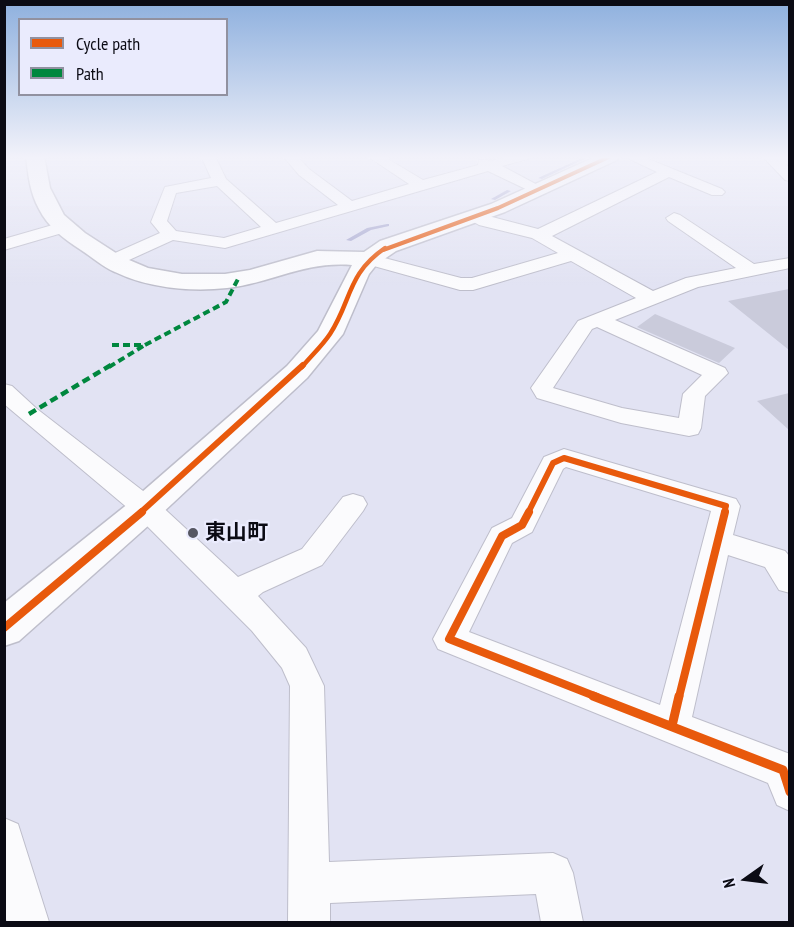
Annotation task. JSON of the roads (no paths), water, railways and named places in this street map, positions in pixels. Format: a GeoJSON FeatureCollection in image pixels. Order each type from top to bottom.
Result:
{"type":"FeatureCollection","features":[{"type":"Feature","properties":{"kind":"street"},"geometry":{"type":"LineString","coordinates":[[43,199],[63,227],[127,269],[155,276],[201,281],[238,279],[310,259],[342,257],[369,259],[460,284],[473,284],[575,254]]}},
{"type":"Feature","properties":{"kind":"street"},"geometry":{"type":"LineString","coordinates":[[167,199],[159,222],[171,235]]}},
{"type":"Feature","properties":{"kind":"street"},"geometry":{"type":"LineString","coordinates":[[240,199],[273,229]]}},
{"type":"Feature","properties":{"kind":"street"},"geometry":{"type":"LineString","coordinates":[[340,199],[350,207]]}},
{"type":"Feature","properties":{"kind":"street"},"geometry":{"type":"LineString","coordinates":[[112,261],[171,235],[225,243],[377,199]]}},
{"type":"Feature","properties":{"kind":"street"},"geometry":{"type":"LineString","coordinates":[[4,628],[146,508],[297,372],[330,334],[358,272],[369,259],[388,246],[413,235],[474,217],[516,199]]}},
{"type":"Feature","properties":{"kind":"street"},"geometry":{"type":"LineString","coordinates":[[540,235],[613,199]]}},
{"type":"Feature","properties":{"kind":"street"},"geometry":{"type":"LineString","coordinates":[[474,217],[485,222],[540,235],[538,235],[651,298]]}},
{"type":"Feature","properties":{"kind":"street"},"geometry":{"type":"LineString","coordinates":[[674,218],[752,271]]}},
{"type":"Feature","properties":{"kind":"street"},"geometry":{"type":"LineString","coordinates":[[4,245],[63,227]]}},
{"type":"Feature","properties":{"kind":"street"},"geometry":{"type":"LineString","coordinates":[[597,320],[717,373],[694,394],[689,428],[621,415],[542,391],[585,325],[597,320],[651,298],[693,282],[789,263]]}},
{"type":"Feature","properties":{"kind":"street"},"geometry":{"type":"LineString","coordinates":[[4,391],[29,414],[146,508],[237,596],[294,658],[307,686],[310,903],[553,873],[562,922]]}},
{"type":"Feature","properties":{"kind":"street"},"geometry":{"type":"LineString","coordinates":[[672,726],[726,506],[564,458],[554,463],[522,525],[502,536],[449,639],[783,770],[789,792]]}},
{"type":"Feature","properties":{"kind":"street"},"geometry":{"type":"LineString","coordinates":[[237,596],[252,583],[312,557],[354,504]]}},
{"type":"Feature","properties":{"kind":"street"},"geometry":{"type":"LineString","coordinates":[[718,541],[775,559],[789,581]]}},
{"type":"Feature","properties":{"kind":"street"},"geometry":{"type":"LineString","coordinates":[[4,838],[28,922]]}},
{"type":"Feature","properties":{"kind":"waterway"},"geometry":{"type":"LineString","coordinates":[[349,240],[369,229],[387,225]]}},
{"type":"Feature","properties":{"kind":"place","name":"東山町"},"geometry":{"type":"Point","coordinates":[193,533]}}]}
